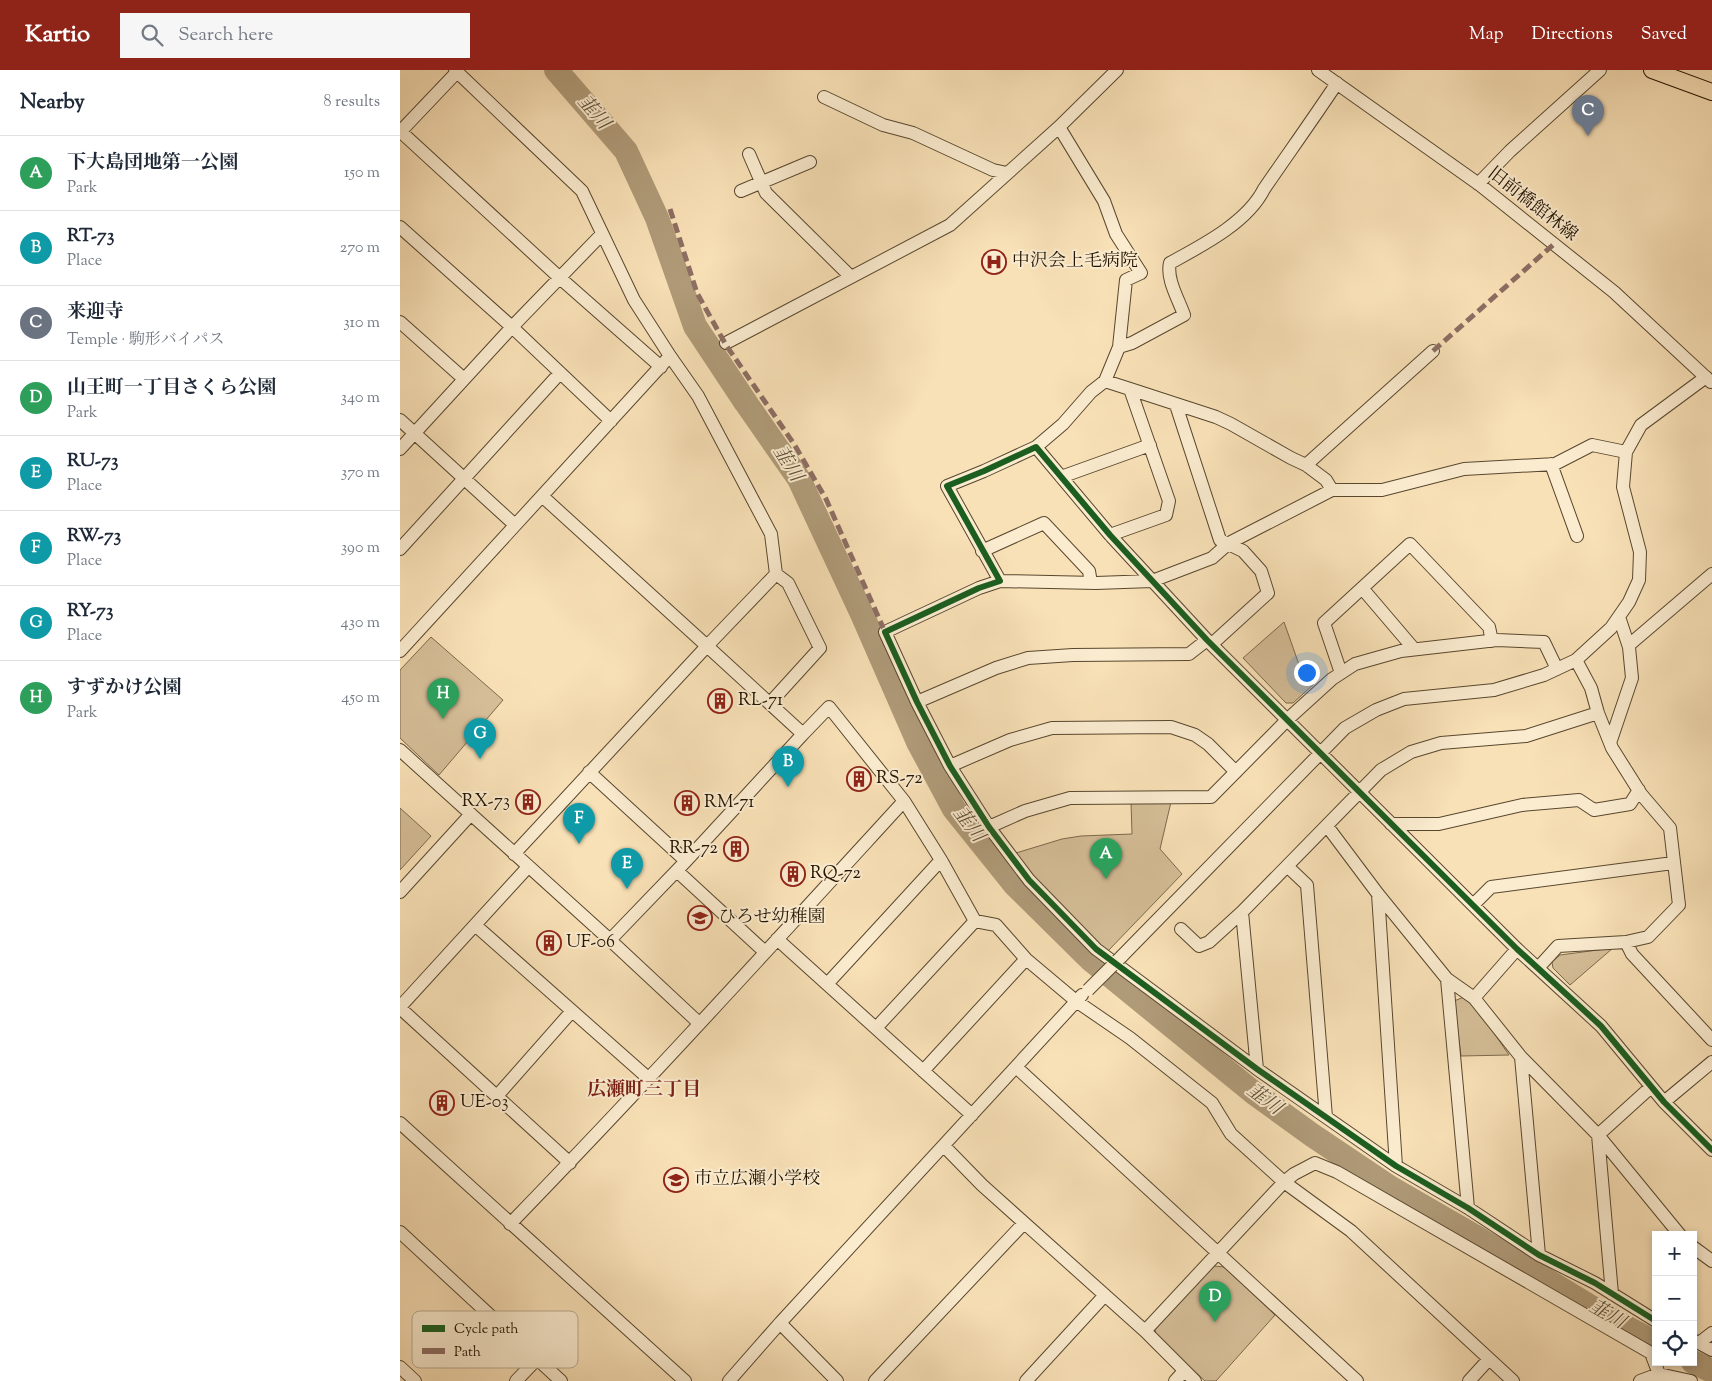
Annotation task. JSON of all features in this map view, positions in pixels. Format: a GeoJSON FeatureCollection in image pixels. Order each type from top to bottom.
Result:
{"type":"FeatureCollection","features":[{"type":"Feature","properties":{"kind":"main road"},"geometry":{"type":"LineString","coordinates":[[1652,70],[1712,92]]}},
{"type":"Feature","properties":{"kind":"street"},"geometry":{"type":"LineString","coordinates":[[726,343],[950,225],[1059,127],[1117,70]]}},
{"type":"Feature","properties":{"kind":"street","name":"旧前橋館林線"},"geometry":{"type":"LineString","coordinates":[[1318,70],[1478,184],[1614,292],[1709,380]]}},
{"type":"Feature","properties":{"kind":"street"},"geometry":{"type":"LineString","coordinates":[[1478,184],[1510,151],[1600,70]]}},
{"type":"Feature","properties":{"kind":"street"},"geometry":{"type":"LineString","coordinates":[[661,367],[400,132],[456,71],[582,191],[634,300],[698,396],[771,534],[776,574],[788,583],[820,648],[770,703]]}},
{"type":"Feature","properties":{"kind":"street"},"geometry":{"type":"LineString","coordinates":[[1119,347],[1132,343],[1184,314],[1172,282],[1170,263],[1221,233],[1260,198],[1264,189],[1337,83]]}},
{"type":"Feature","properties":{"kind":"street"},"geometry":{"type":"LineString","coordinates":[[824,97],[883,125],[914,133],[993,170],[1007,173]]}},
{"type":"Feature","properties":{"kind":"street"},"geometry":{"type":"LineString","coordinates":[[1000,582],[947,486],[1036,447],[1063,424],[1091,392],[1105,381],[1119,347],[1126,280],[1141,273],[1116,234],[1104,201],[1059,127]]}},
{"type":"Feature","properties":{"kind":"street"},"geometry":{"type":"LineString","coordinates":[[749,154],[766,193],[851,277]]}},
{"type":"Feature","properties":{"kind":"street"},"geometry":{"type":"LineString","coordinates":[[741,190],[810,162]]}},
{"type":"Feature","properties":{"kind":"street"},"geometry":{"type":"LineString","coordinates":[[400,227],[512,327],[611,421]]}},
{"type":"Feature","properties":{"kind":"street"},"geometry":{"type":"LineString","coordinates":[[400,449],[512,327],[602,234]]}},
{"type":"Feature","properties":{"kind":"street"},"geometry":{"type":"LineString","coordinates":[[400,322],[464,379]]}},
{"type":"Feature","properties":{"kind":"street"},"geometry":{"type":"LineString","coordinates":[[1306,465],[1433,351]]}},
{"type":"Feature","properties":{"kind":"street"},"geometry":{"type":"LineString","coordinates":[[400,651],[670,356]]}},
{"type":"Feature","properties":{"kind":"street"},"geometry":{"type":"LineString","coordinates":[[400,548],[560,373]]}},
{"type":"Feature","properties":{"kind":"street"},"geometry":{"type":"LineString","coordinates":[[729,1381],[1076,1001],[1321,755],[1345,728],[1376,710],[1404,699],[1494,690],[1544,675],[1576,660],[1611,628],[1629,602],[1638,580],[1640,552],[1624,487],[1626,452],[1641,425],[1709,380]]}},
{"type":"Feature","properties":{"kind":"street"},"geometry":{"type":"LineString","coordinates":[[1105,381],[1224,420],[1306,465],[1326,480],[1332,490]]}},
{"type":"Feature","properties":{"kind":"street"},"geometry":{"type":"LineString","coordinates":[[1110,535],[1166,515],[1169,501],[1130,389]]}},
{"type":"Feature","properties":{"kind":"street"},"geometry":{"type":"LineString","coordinates":[[917,702],[996,668],[1028,658],[1073,655],[1189,654],[1209,642],[1268,593],[1261,570],[1243,551],[1220,540],[1176,405]]}},
{"type":"Feature","properties":{"kind":"street"},"geometry":{"type":"LineString","coordinates":[[400,420],[515,526]]}},
{"type":"Feature","properties":{"kind":"street"},"geometry":{"type":"LineString","coordinates":[[1061,477],[1150,444]]}},
{"type":"Feature","properties":{"kind":"street"},"geometry":{"type":"LineString","coordinates":[[1626,452],[1592,445],[1555,464],[1464,469],[1382,490],[1332,490],[1229,543],[1212,558],[1152,581],[1091,583],[1000,582],[979,588],[885,632],[917,702],[950,766],[990,827],[1029,880],[1096,949],[1257,1069],[1396,1166],[1468,1208],[1539,1255],[1595,1283],[1652,1318]]}},
{"type":"Feature","properties":{"kind":"street"},"geometry":{"type":"LineString","coordinates":[[1036,447],[1110,535],[1209,642],[1517,949],[1601,1026],[1664,1102],[1712,1150]]}},
{"type":"Feature","properties":{"kind":"street"},"geometry":{"type":"LineString","coordinates":[[1551,464],[1577,536]]}},
{"type":"Feature","properties":{"kind":"street"},"geometry":{"type":"LineString","coordinates":[[542,496],[803,734]]}},
{"type":"Feature","properties":{"kind":"street"},"geometry":{"type":"LineString","coordinates":[[982,550],[1044,523],[1089,571],[1091,583]]}},
{"type":"Feature","properties":{"kind":"street"},"geometry":{"type":"LineString","coordinates":[[1342,673],[1324,623],[1410,544],[1489,627],[1492,641]]}},
{"type":"Feature","properties":{"kind":"street"},"geometry":{"type":"LineString","coordinates":[[514,854],[776,574]]}},
{"type":"Feature","properties":{"kind":"street"},"geometry":{"type":"LineString","coordinates":[[1629,645],[1712,574]]}},
{"type":"Feature","properties":{"kind":"street"},"geometry":{"type":"LineString","coordinates":[[1362,588],[1414,649]]}},
{"type":"Feature","properties":{"kind":"street"},"geometry":{"type":"LineString","coordinates":[[1610,743],[1632,678],[1629,645],[1619,617]]}},
{"type":"Feature","properties":{"kind":"street"},"geometry":{"type":"LineString","coordinates":[[990,827],[1025,811],[1070,798],[1211,797],[1288,719],[1332,679],[1355,664],[1401,650],[1492,641],[1544,642],[1557,669]]}},
{"type":"Feature","properties":{"kind":"street"},"geometry":{"type":"LineString","coordinates":[[1538,968],[1558,946],[1626,942],[1648,937],[1679,905],[1670,828],[1639,790],[1610,743],[1598,713],[1591,688],[1576,660]]}},
{"type":"Feature","properties":{"kind":"street"},"geometry":{"type":"LineString","coordinates":[[610,940],[829,707],[904,801],[941,860],[975,921]]}},
{"type":"Feature","properties":{"kind":"street"},"geometry":{"type":"LineString","coordinates":[[1181,929],[1199,946],[1209,942],[1242,912],[1381,770],[1411,752],[1440,743],[1526,736],[1598,713]]}},
{"type":"Feature","properties":{"kind":"street"},"geometry":{"type":"LineString","coordinates":[[950,766],[1010,740],[1052,728],[1171,727],[1195,735],[1208,744],[1236,772]]}},
{"type":"Feature","properties":{"kind":"street"},"geometry":{"type":"LineString","coordinates":[[400,750],[699,1023]]}},
{"type":"Feature","properties":{"kind":"street"},"geometry":{"type":"LineString","coordinates":[[589,772],[686,861]]}},
{"type":"Feature","properties":{"kind":"street"},"geometry":{"type":"LineString","coordinates":[[1391,824],[1440,824],[1522,805],[1578,800],[1594,810],[1630,804],[1639,790]]}},
{"type":"Feature","properties":{"kind":"street"},"geometry":{"type":"LineString","coordinates":[[510,1224],[570,1162],[904,801]]}},
{"type":"Feature","properties":{"kind":"street"},"geometry":{"type":"LineString","coordinates":[[400,892],[471,814]]}},
{"type":"Feature","properties":{"kind":"street"},"geometry":{"type":"LineString","coordinates":[[1327,826],[1378,894],[1447,979],[1474,998],[1521,1057],[1598,1135],[1677,1231]]}},
{"type":"Feature","properties":{"kind":"street"},"geometry":{"type":"LineString","coordinates":[[828,983],[941,860]]}},
{"type":"Feature","properties":{"kind":"street"},"geometry":{"type":"LineString","coordinates":[[1473,905],[1491,887],[1674,863]]}},
{"type":"Feature","properties":{"kind":"street"},"geometry":{"type":"LineString","coordinates":[[1287,866],[1307,885],[1326,1117]]}},
{"type":"Feature","properties":{"kind":"street"},"geometry":{"type":"LineString","coordinates":[[528,867],[400,1007],[570,1162]]}},
{"type":"Feature","properties":{"kind":"street"},"geometry":{"type":"LineString","coordinates":[[676,871],[765,952]]}},
{"type":"Feature","properties":{"kind":"street"},"geometry":{"type":"LineString","coordinates":[[1378,894],[1396,1166]]}},
{"type":"Feature","properties":{"kind":"street"},"geometry":{"type":"LineString","coordinates":[[1242,912],[1257,1069]]}},
{"type":"Feature","properties":{"kind":"street"},"geometry":{"type":"LineString","coordinates":[[975,921],[996,925],[1026,959],[1076,1001],[1130,1038],[1212,1103],[1231,1134],[1284,1182],[1351,1230],[1513,1381]]}},
{"type":"Feature","properties":{"kind":"street"},"geometry":{"type":"LineString","coordinates":[[876,1028],[975,921]]}},
{"type":"Feature","properties":{"kind":"street"},"geometry":{"type":"LineString","coordinates":[[475,924],[648,1078]]}},
{"type":"Feature","properties":{"kind":"street"},"geometry":{"type":"LineString","coordinates":[[777,939],[828,983],[972,1115]]}},
{"type":"Feature","properties":{"kind":"street"},"geometry":{"type":"LineString","coordinates":[[1626,942],[1632,954],[1712,1040]]}},
{"type":"Feature","properties":{"kind":"street"},"geometry":{"type":"LineString","coordinates":[[1474,998],[1517,949]]}},
{"type":"Feature","properties":{"kind":"street"},"geometry":{"type":"LineString","coordinates":[[923,1071],[1026,959]]}},
{"type":"Feature","properties":{"kind":"street"},"geometry":{"type":"LineString","coordinates":[[1447,979],[1468,1208]]}},
{"type":"Feature","properties":{"kind":"street"},"geometry":{"type":"LineString","coordinates":[[497,1096],[572,1011]]}},
{"type":"Feature","properties":{"kind":"street"},"geometry":{"type":"LineString","coordinates":[[1521,1057],[1539,1255]]}},
{"type":"Feature","properties":{"kind":"street"},"geometry":{"type":"LineString","coordinates":[[1664,1102],[1712,1062]]}},
{"type":"Feature","properties":{"kind":"street"},"geometry":{"type":"LineString","coordinates":[[1016,1067],[1357,1381]]}},
{"type":"Feature","properties":{"kind":"street"},"geometry":{"type":"LineString","coordinates":[[1598,1135],[1651,1087]]}},
{"type":"Feature","properties":{"kind":"street"},"geometry":{"type":"LineString","coordinates":[[402,1130],[685,1381]]}},
{"type":"Feature","properties":{"kind":"street"},"geometry":{"type":"LineString","coordinates":[[1598,1135],[1612,1294]]}},
{"type":"Feature","properties":{"kind":"street"},"geometry":{"type":"LineString","coordinates":[[944,1146],[982,1185],[1145,1331],[1195,1381]]}},
{"type":"Feature","properties":{"kind":"street"},"geometry":{"type":"LineString","coordinates":[[1145,1331],[1284,1182],[1294,1174],[1315,1163],[1338,1172],[1651,1354],[1659,1374]]}},
{"type":"Feature","properties":{"kind":"street"},"geometry":{"type":"LineString","coordinates":[[875,1381],[1024,1223]]}},
{"type":"Feature","properties":{"kind":"street"},"geometry":{"type":"LineString","coordinates":[[400,1232],[485,1311]]}},
{"type":"Feature","properties":{"kind":"street"},"geometry":{"type":"LineString","coordinates":[[1697,1250],[1712,1261]]}},
{"type":"Feature","properties":{"kind":"street"},"geometry":{"type":"LineString","coordinates":[[1026,1381],[1104,1295]]}},
{"type":"Feature","properties":{"kind":"street"},"geometry":{"type":"LineString","coordinates":[[780,1323],[838,1381]]}},
{"type":"Feature","properties":{"kind":"street"},"geometry":{"type":"LineString","coordinates":[[1697,1341],[1712,1333]]}},
{"type":"Feature","properties":{"kind":"street"},"geometry":{"type":"LineString","coordinates":[[1697,1342],[1712,1350]]}},
{"type":"Feature","properties":{"kind":"street"},"geometry":{"type":"LineString","coordinates":[[1468,1381],[1489,1359]]}},
{"type":"Feature","properties":{"kind":"street"},"geometry":{"type":"LineString","coordinates":[[400,1367],[415,1381]]}},
{"type":"Feature","properties":{"kind":"street"},"geometry":{"type":"LineString","coordinates":[[516,1381],[528,1368]]}},
{"type":"Feature","properties":{"kind":"street"},"geometry":{"type":"LineString","coordinates":[[547,1368],[561,1381]]}},
{"type":"Feature","properties":{"kind":"street"},"geometry":{"type":"LineString","coordinates":[[1175,1381],[1184,1371]]}},
{"type":"Feature","properties":{"kind":"street"},"geometry":{"type":"LineString","coordinates":[[1640,1381],[1659,1374],[1690,1381]]}},
{"type":"Feature","properties":{"kind":"shaded area"},"geometry":{"type":"Polygon","coordinates":[[[1284,622],[1302,673],[1314,684],[1293,703],[1286,703],[1243,658],[1284,622]]]}},
{"type":"Feature","properties":{"kind":"shaded area"},"geometry":{"type":"Polygon","coordinates":[[[431,637],[503,700],[439,775],[400,738],[400,670],[431,637]]]}},
{"type":"Feature","properties":{"kind":"shaded area"},"geometry":{"type":"Polygon","coordinates":[[[1131,802],[1171,802],[1160,849],[1182,874],[1107,952],[1037,884],[1016,853],[1062,839],[1081,836],[1132,834],[1131,802]]]}},
{"type":"Feature","properties":{"kind":"shaded area"},"geometry":{"type":"Polygon","coordinates":[[[400,808],[431,836],[400,870],[400,808]]]}},
{"type":"Feature","properties":{"kind":"shaded area"},"geometry":{"type":"Polygon","coordinates":[[[1613,948],[1570,985],[1553,968],[1552,962],[1560,955],[1613,948]]]}},
{"type":"Feature","properties":{"kind":"shaded area"},"geometry":{"type":"Polygon","coordinates":[[[1464,997],[1483,1017],[1509,1055],[1461,1056],[1454,1001],[1464,997]]]}},
{"type":"Feature","properties":{"kind":"shaded area"},"geometry":{"type":"Polygon","coordinates":[[[1214,1266],[1224,1267],[1275,1315],[1216,1381],[1205,1381],[1156,1336],[1155,1329],[1214,1266]]]}},
{"type":"Feature","properties":{"kind":"waterway","name":"韮川"},"geometry":{"type":"LineString","coordinates":[[556,70],[626,151],[657,218],[695,326],[799,479],[862,614],[918,742],[954,809],[1015,885],[1091,960],[1254,1093],[1312,1135],[1391,1188],[1609,1318],[1652,1341]]}},
{"type":"Feature","properties":{"kind":"waterway","name":"韮川"},"geometry":{"type":"LineString","coordinates":[[1697,1364],[1712,1371]]}},
{"type":"Feature","properties":{"kind":"marked path"},"geometry":{"type":"LineString","coordinates":[[670,209],[697,293],[726,345],[794,444],[826,499],[885,632]]}},
{"type":"Feature","properties":{"kind":"marked path"},"geometry":{"type":"LineString","coordinates":[[1433,351],[1554,244]]}},
{"type":"Feature","properties":{"kind":"cycle path"},"geometry":{"type":"LineString","coordinates":[[1652,1319],[1595,1283],[1539,1255],[1468,1208],[1396,1166],[1257,1069],[1096,949],[1029,880],[989,827],[950,766],[917,702],[885,632],[979,588],[1000,581],[947,486],[1036,447],[1110,535],[1207,640],[1517,949],[1601,1026],[1664,1102],[1712,1150]]}},
{"type":"Feature","properties":{"kind":"place","name":"来迎寺"},"geometry":{"type":"Point","coordinates":[1588,136]}},
{"type":"Feature","properties":{"kind":"place","name":"中沢会上毛病院"},"geometry":{"type":"Point","coordinates":[994,262]}},
{"type":"Feature","properties":{"kind":"place","name":"RL-71"},"geometry":{"type":"Point","coordinates":[720,701]}},
{"type":"Feature","properties":{"kind":"place","name":"すずかけ公園"},"geometry":{"type":"Point","coordinates":[443,719]}},
{"type":"Feature","properties":{"kind":"place","name":"RY-73"},"geometry":{"type":"Point","coordinates":[480,759]}},
{"type":"Feature","properties":{"kind":"place","name":"RS-72"},"geometry":{"type":"Point","coordinates":[859,779]}},
{"type":"Feature","properties":{"kind":"place","name":"RT-73"},"geometry":{"type":"Point","coordinates":[788,787]}},
{"type":"Feature","properties":{"kind":"place","name":"RX-73"},"geometry":{"type":"Point","coordinates":[528,802]}},
{"type":"Feature","properties":{"kind":"place","name":"RM-71"},"geometry":{"type":"Point","coordinates":[687,803]}},
{"type":"Feature","properties":{"kind":"place","name":"RW-73"},"geometry":{"type":"Point","coordinates":[579,844]}},
{"type":"Feature","properties":{"kind":"place","name":"RR-72"},"geometry":{"type":"Point","coordinates":[736,849]}},
{"type":"Feature","properties":{"kind":"place","name":"RQ-72"},"geometry":{"type":"Point","coordinates":[793,874]}},
{"type":"Feature","properties":{"kind":"place","name":"下大島団地第一公園"},"geometry":{"type":"Point","coordinates":[1106,879]}},
{"type":"Feature","properties":{"kind":"place","name":"RU-73"},"geometry":{"type":"Point","coordinates":[627,889]}},
{"type":"Feature","properties":{"kind":"place","name":"ひろせ幼稚園"},"geometry":{"type":"Point","coordinates":[700,918]}},
{"type":"Feature","properties":{"kind":"place","name":"UF-06"},"geometry":{"type":"Point","coordinates":[549,943]}},
{"type":"Feature","properties":{"kind":"place","name":"UE-03"},"geometry":{"type":"Point","coordinates":[442,1103]}},
{"type":"Feature","properties":{"kind":"place","name":"市立広瀬小学校"},"geometry":{"type":"Point","coordinates":[676,1180]}},
{"type":"Feature","properties":{"kind":"place","name":"山王町一丁目さくら公園"},"geometry":{"type":"Point","coordinates":[1215,1322]}},
{"type":"Feature","properties":{"kind":"district","name":"広瀬町三丁目"},"geometry":{"type":"Point","coordinates":[644,1090]}}]}
